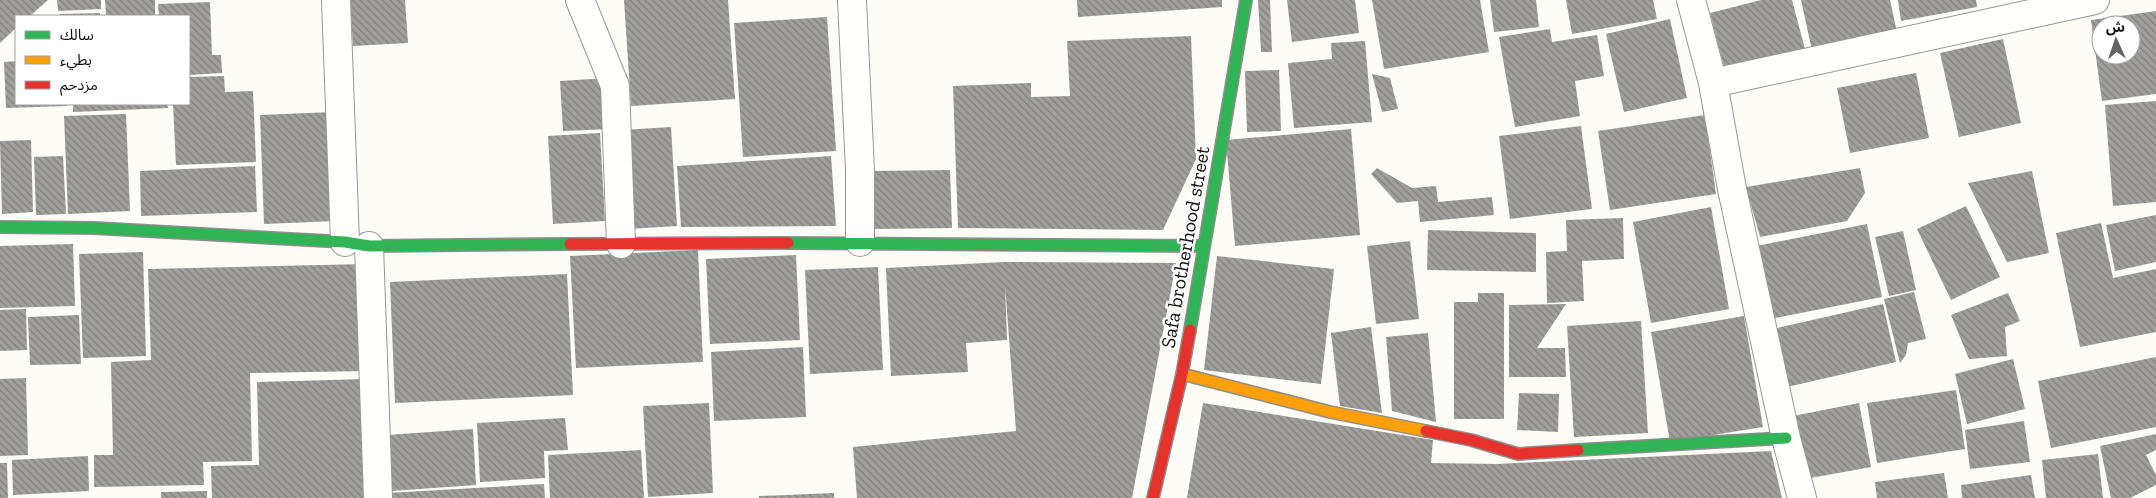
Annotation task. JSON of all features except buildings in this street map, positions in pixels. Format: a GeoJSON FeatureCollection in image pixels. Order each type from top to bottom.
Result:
{"type":"FeatureCollection","features":[{"type":"Feature","properties":{"kind":"street"},"geometry":{"type":"LineString","coordinates":[[336,0],[378,498]]}},
{"type":"Feature","properties":{"kind":"street"},"geometry":{"type":"LineString","coordinates":[[580,0],[615,86],[621,244]]}},
{"type":"Feature","properties":{"kind":"street"},"geometry":{"type":"LineString","coordinates":[[852,0],[860,171],[860,242]]}},
{"type":"Feature","properties":{"kind":"street","name":"Safa brotherhood street"},"geometry":{"type":"LineString","coordinates":[[1153,498],[1182,374],[1246,0]]}},
{"type":"Feature","properties":{"kind":"street"},"geometry":{"type":"LineString","coordinates":[[1691,0],[1713,83],[1732,189],[1786,438],[1802,498]]}},
{"type":"Feature","properties":{"kind":"street"},"geometry":{"type":"LineString","coordinates":[[1713,83],[2095,0]]}},
{"type":"Feature","properties":{"kind":"street"},"geometry":{"type":"LineString","coordinates":[[0,227],[94,228],[357,244],[860,242],[1203,246]]}},
{"type":"Feature","properties":{"kind":"street"},"geometry":{"type":"LineString","coordinates":[[1182,374],[1330,412],[1471,440],[1518,454],[1786,438]]}},
{"type":"Feature","properties":{"kind":"traffic: fast"},"geometry":{"type":"LineString","coordinates":[[1190,330],[1246,0]]}},
{"type":"Feature","properties":{"kind":"traffic: fast"},"geometry":{"type":"LineString","coordinates":[[0,227],[94,228],[345,242],[369,246],[570,244]]}},
{"type":"Feature","properties":{"kind":"traffic: fast"},"geometry":{"type":"LineString","coordinates":[[788,243],[1203,246]]}},
{"type":"Feature","properties":{"kind":"traffic: fast"},"geometry":{"type":"LineString","coordinates":[[1578,450],[1786,438]]}},
{"type":"Feature","properties":{"kind":"traffic: slow"},"geometry":{"type":"LineString","coordinates":[[1182,374],[1330,412],[1426,431]]}},
{"type":"Feature","properties":{"kind":"traffic: jam"},"geometry":{"type":"LineString","coordinates":[[570,244],[788,243]]}},
{"type":"Feature","properties":{"kind":"traffic: jam"},"geometry":{"type":"LineString","coordinates":[[1153,498],[1182,374],[1190,330]]}},
{"type":"Feature","properties":{"kind":"traffic: jam"},"geometry":{"type":"LineString","coordinates":[[1426,431],[1471,440],[1518,454],[1578,450]]}}]}
